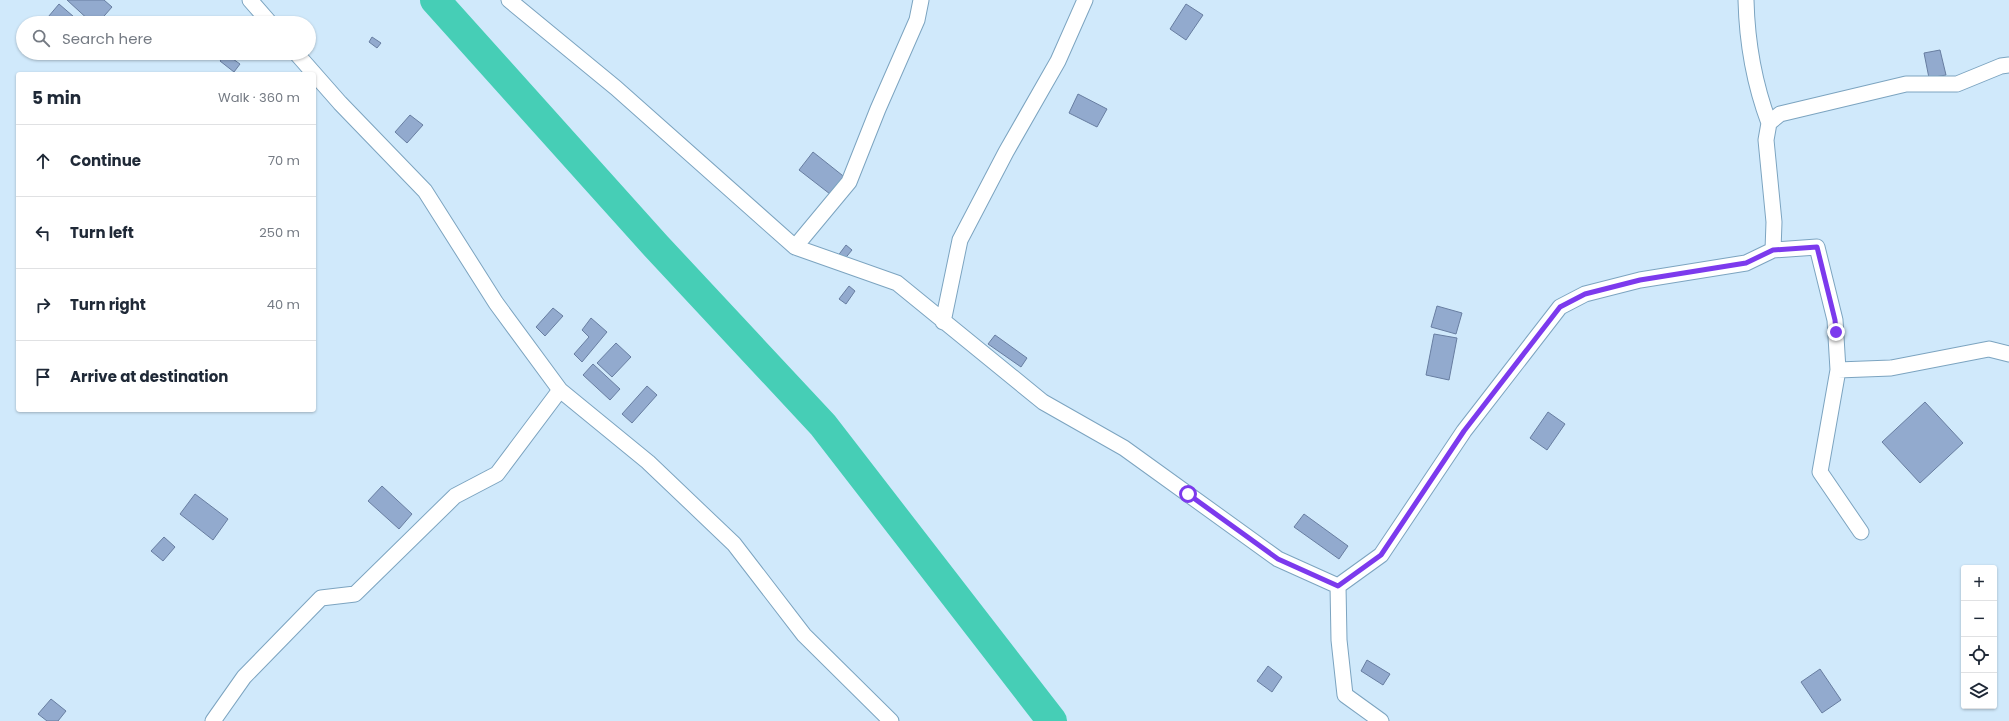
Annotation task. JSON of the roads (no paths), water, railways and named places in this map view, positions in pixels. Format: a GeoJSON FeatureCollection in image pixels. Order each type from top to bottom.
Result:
{"type":"FeatureCollection","features":[{"type":"Feature","properties":{"kind":"street"},"geometry":{"type":"LineString","coordinates":[[250,0],[264,16]]}},
{"type":"Feature","properties":{"kind":"street"},"geometry":{"type":"LineString","coordinates":[[509,0],[616,88],[795,247],[897,283],[1043,402],[1124,448],[1278,559],[1338,586]]}},
{"type":"Feature","properties":{"kind":"street"},"geometry":{"type":"LineString","coordinates":[[795,247],[849,182],[878,109],[918,20],[921,0]]}},
{"type":"Feature","properties":{"kind":"street"},"geometry":{"type":"LineString","coordinates":[[944,322],[960,240],[1006,152],[1058,61],[1085,0]]}},
{"type":"Feature","properties":{"kind":"street"},"geometry":{"type":"LineString","coordinates":[[1746,0],[1747,34],[1753,68],[1760,99],[1769,124],[1766,140],[1774,222],[1773,250]]}},
{"type":"Feature","properties":{"kind":"street"},"geometry":{"type":"LineString","coordinates":[[302,60],[313,72]]}},
{"type":"Feature","properties":{"kind":"street"},"geometry":{"type":"LineString","coordinates":[[1769,124],[1780,114],[1906,84],[1957,84],[2001,66],[2009,65]]}},
{"type":"Feature","properties":{"kind":"street"},"geometry":{"type":"LineString","coordinates":[[316,76],[424,191],[496,303],[560,390],[648,462],[734,544],[804,636],[891,721]]}},
{"type":"Feature","properties":{"kind":"street"},"geometry":{"type":"LineString","coordinates":[[1338,586],[1381,555],[1464,431],[1560,307],[1592,292],[1640,280],[1746,263],[1773,250],[1817,247],[1835,320],[1838,370],[1820,472],[1861,532]]}},
{"type":"Feature","properties":{"kind":"street"},"geometry":{"type":"LineString","coordinates":[[1838,370],[1891,368],[1989,349],[2009,354]]}},
{"type":"Feature","properties":{"kind":"street"},"geometry":{"type":"LineString","coordinates":[[213,721],[244,677],[321,598],[355,594],[455,496],[497,474],[560,390]]}},
{"type":"Feature","properties":{"kind":"street"},"geometry":{"type":"LineString","coordinates":[[1338,586],[1339,640],[1344,696],[1381,721]]}},
{"type":"Feature","properties":{"kind":"waterway"},"geometry":{"type":"LineString","coordinates":[[435,0],[656,246],[823,425],[1052,721]]}}]}
